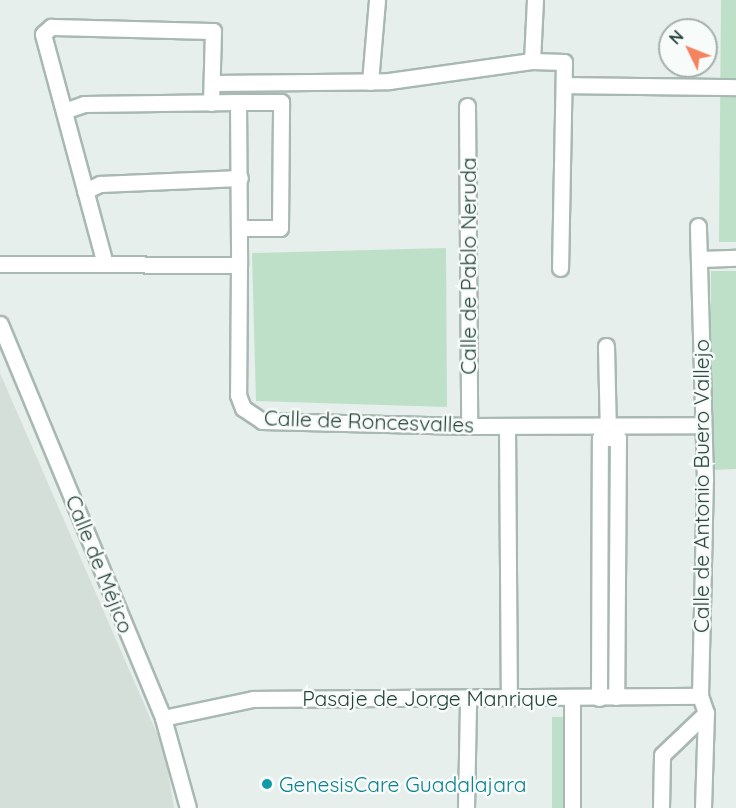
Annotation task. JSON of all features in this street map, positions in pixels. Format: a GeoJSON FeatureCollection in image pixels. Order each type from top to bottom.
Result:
{"type":"FeatureCollection","features":[{"type":"Feature","properties":{"kind":"street"},"geometry":{"type":"LineString","coordinates":[[370,82],[376,37],[377,0]]}},
{"type":"Feature","properties":{"kind":"street"},"geometry":{"type":"LineString","coordinates":[[532,61],[535,0]]}},
{"type":"Feature","properties":{"kind":"street"},"geometry":{"type":"LineString","coordinates":[[105,264],[43,34],[51,27],[213,31],[211,103]]}},
{"type":"Feature","properties":{"kind":"street"},"geometry":{"type":"LineString","coordinates":[[212,83],[370,82],[532,61],[564,62],[560,268]]}},
{"type":"Feature","properties":{"kind":"street"},"geometry":{"type":"LineString","coordinates":[[564,85],[736,87]]}},
{"type":"Feature","properties":{"kind":"street","name":"Calle de Roncesvalles"},"geometry":{"type":"LineString","coordinates":[[238,102],[240,178],[238,395],[243,408],[253,415],[262,421],[507,426],[608,431],[701,424]]}},
{"type":"Feature","properties":{"kind":"street"},"geometry":{"type":"LineString","coordinates":[[64,111],[84,104],[281,102],[280,228],[239,228]]}},
{"type":"Feature","properties":{"kind":"street","name":"Calle de Pablo Neruda"},"geometry":{"type":"LineString","coordinates":[[467,106],[469,426]]}},
{"type":"Feature","properties":{"kind":"street"},"geometry":{"type":"LineString","coordinates":[[86,191],[100,184],[240,178]]}},
{"type":"Feature","properties":{"kind":"street","name":"Calle de Antonio Buero Vallejo"},"geometry":{"type":"LineString","coordinates":[[698,226],[701,424],[705,479],[700,696],[706,713],[703,808]]}},
{"type":"Feature","properties":{"kind":"street"},"geometry":{"type":"LineString","coordinates":[[700,259],[736,258]]}},
{"type":"Feature","properties":{"kind":"street"},"geometry":{"type":"LineString","coordinates":[[0,264],[240,265]]}},
{"type":"Feature","properties":{"kind":"street","name":"Calle de Méjico"},"geometry":{"type":"LineString","coordinates":[[0,324],[163,718],[188,808]]}},
{"type":"Feature","properties":{"kind":"street"},"geometry":{"type":"LineString","coordinates":[[606,346],[608,431]]}},
{"type":"Feature","properties":{"kind":"street"},"geometry":{"type":"LineString","coordinates":[[507,426],[509,698]]}},
{"type":"Feature","properties":{"kind":"street"},"geometry":{"type":"LineString","coordinates":[[608,431],[618,438],[616,697]]}},
{"type":"Feature","properties":{"kind":"street"},"geometry":{"type":"LineString","coordinates":[[599,698],[600,438],[608,431]]}},
{"type":"Feature","properties":{"kind":"street","name":"Pasaje de Jorge Manrique"},"geometry":{"type":"LineString","coordinates":[[163,718],[253,699],[700,696]]}},
{"type":"Feature","properties":{"kind":"street"},"geometry":{"type":"LineString","coordinates":[[572,697],[572,808]]}},
{"type":"Feature","properties":{"kind":"street"},"geometry":{"type":"LineString","coordinates":[[466,808],[468,699]]}},
{"type":"Feature","properties":{"kind":"street"},"geometry":{"type":"LineString","coordinates":[[661,808],[662,755],[706,713]]}},
{"type":"Feature","properties":{"kind":"shaded area"},"geometry":{"type":"Polygon","coordinates":[[[0,373],[165,752],[174,808],[0,808],[0,373]]]}},
{"type":"Feature","properties":{"kind":"green space"},"geometry":{"type":"Polygon","coordinates":[[[721,0],[736,0],[736,242],[719,242],[721,0]]]}},
{"type":"Feature","properties":{"kind":"green space"},"geometry":{"type":"Polygon","coordinates":[[[446,248],[447,407],[256,401],[252,253],[446,248]]]}},
{"type":"Feature","properties":{"kind":"green space"},"geometry":{"type":"Polygon","coordinates":[[[711,271],[736,271],[736,469],[710,470],[711,271]]]}},
{"type":"Feature","properties":{"kind":"green space"},"geometry":{"type":"Polygon","coordinates":[[[552,717],[567,717],[567,808],[552,808],[552,717]]]}},
{"type":"Feature","properties":{"kind":"place","name":"GenesisCare Guadalajara"},"geometry":{"type":"Point","coordinates":[267,784]}}]}
